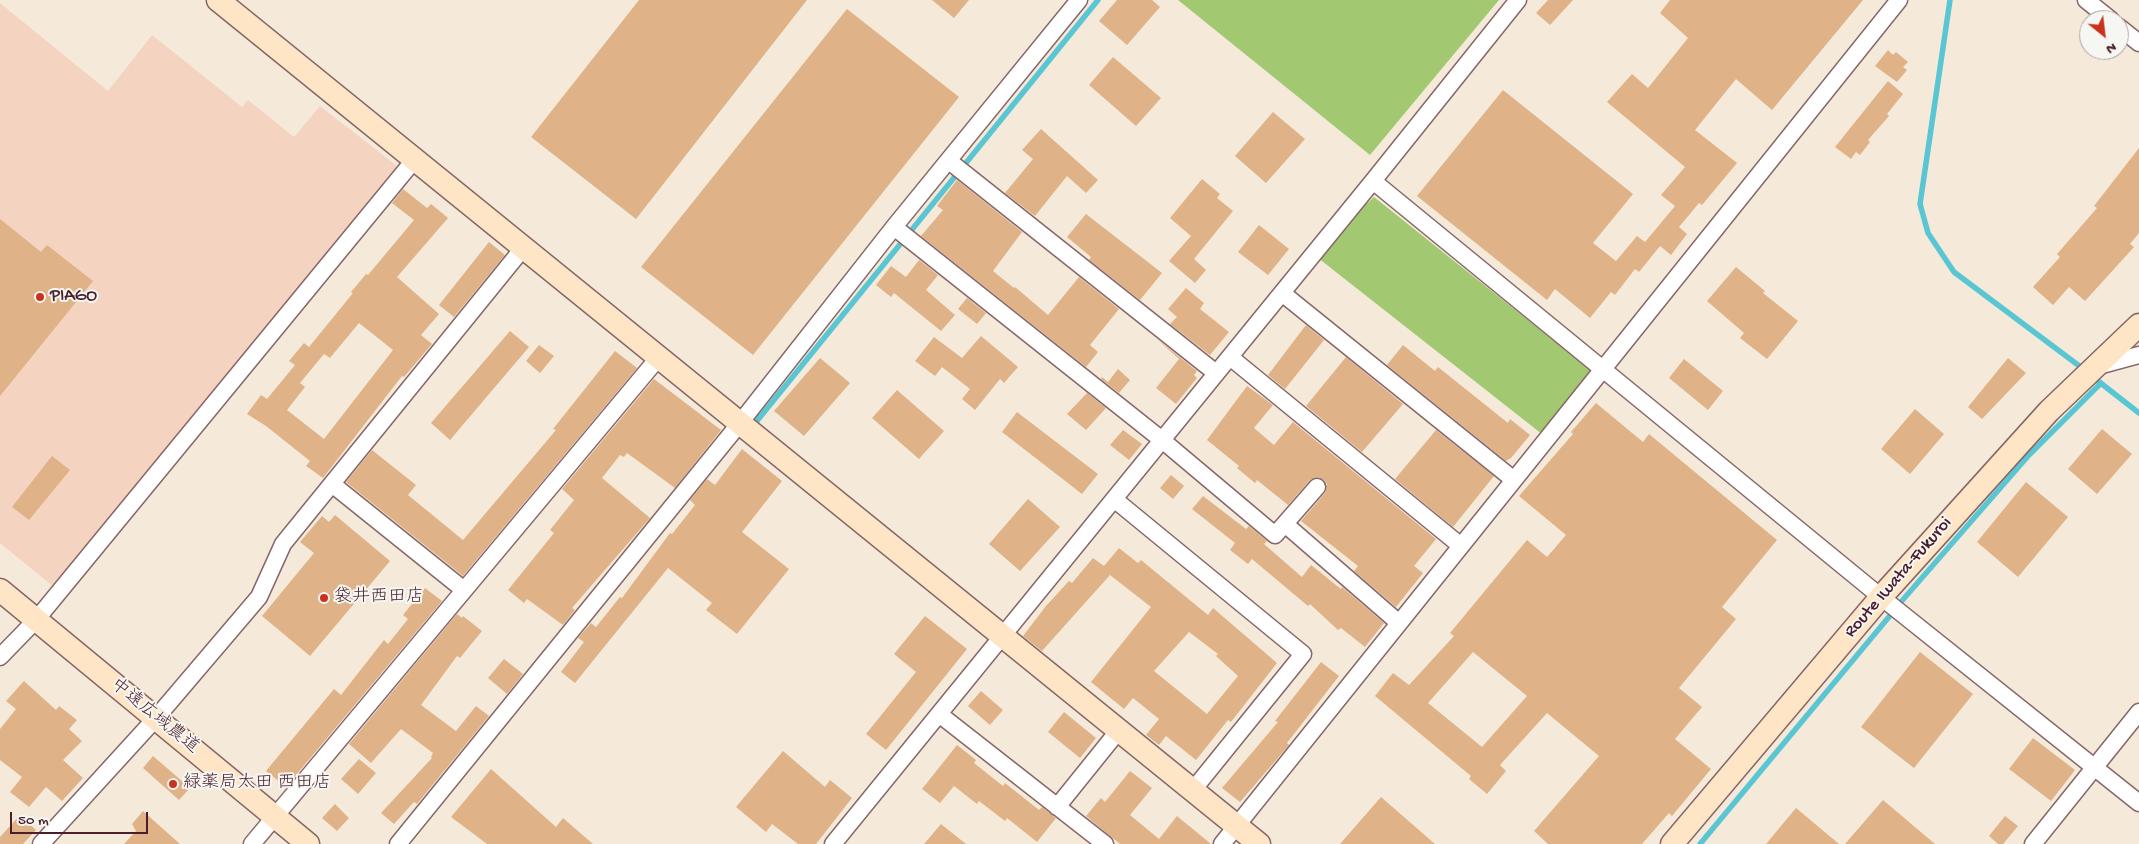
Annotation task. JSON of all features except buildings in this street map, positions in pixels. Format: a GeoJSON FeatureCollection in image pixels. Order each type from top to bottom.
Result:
{"type":"FeatureCollection","features":[{"type":"Feature","properties":{"kind":"street"},"geometry":{"type":"LineString","coordinates":[[218,0],[1259,844]]}},
{"type":"Feature","properties":{"kind":"street"},"geometry":{"type":"LineString","coordinates":[[398,844],[896,229],[952,163],[1079,0]]}},
{"type":"Feature","properties":{"kind":"street"},"geometry":{"type":"LineString","coordinates":[[833,844],[1518,0]]}},
{"type":"Feature","properties":{"kind":"street"},"geometry":{"type":"LineString","coordinates":[[1222,844],[1899,0]]}},
{"type":"Feature","properties":{"kind":"street"},"geometry":{"type":"LineString","coordinates":[[2086,0],[2098,10]]}},
{"type":"Feature","properties":{"kind":"street"},"geometry":{"type":"LineString","coordinates":[[2129,35],[2139,43]]}},
{"type":"Feature","properties":{"kind":"street"},"geometry":{"type":"LineString","coordinates":[[2,651],[36,620],[414,158]]}},
{"type":"Feature","properties":{"kind":"street"},"geometry":{"type":"LineString","coordinates":[[952,163],[1216,373]]}},
{"type":"Feature","properties":{"kind":"street"},"geometry":{"type":"LineString","coordinates":[[1373,181],[1882,597],[2139,803]]}},
{"type":"Feature","properties":{"kind":"street"},"geometry":{"type":"LineString","coordinates":[[896,229],[1162,440],[1275,535],[1318,487]]}},
{"type":"Feature","properties":{"kind":"street"},"geometry":{"type":"LineString","coordinates":[[40,844],[156,718],[259,597],[283,544],[524,247]]}},
{"type":"Feature","properties":{"kind":"street"},"geometry":{"type":"LineString","coordinates":[[1282,293],[1514,480]]}},
{"type":"Feature","properties":{"kind":"street","name":"Route Iwata-Fukuroi"},"geometry":{"type":"LineString","coordinates":[[1672,844],[1882,597],[2069,391],[2139,325]]}},
{"type":"Feature","properties":{"kind":"street"},"geometry":{"type":"LineString","coordinates":[[2094,366],[2139,355]]}},
{"type":"Feature","properties":{"kind":"street"},"geometry":{"type":"LineString","coordinates":[[252,844],[659,357]]}},
{"type":"Feature","properties":{"kind":"street"},"geometry":{"type":"LineString","coordinates":[[1230,357],[1461,546]]}},
{"type":"Feature","properties":{"kind":"street"},"geometry":{"type":"LineString","coordinates":[[332,484],[464,590]]}},
{"type":"Feature","properties":{"kind":"street"},"geometry":{"type":"LineString","coordinates":[[1114,499],[1303,654],[1193,790]]}},
{"type":"Feature","properties":{"kind":"street"},"geometry":{"type":"LineString","coordinates":[[1285,524],[1399,623]]}},
{"type":"Feature","properties":{"kind":"street","name":"中遠広域農道"},"geometry":{"type":"LineString","coordinates":[[0,590],[308,844]]}},
{"type":"Feature","properties":{"kind":"street"},"geometry":{"type":"LineString","coordinates":[[2033,844],[2139,712]]}},
{"type":"Feature","properties":{"kind":"street"},"geometry":{"type":"LineString","coordinates":[[939,714],[1105,844]]}},
{"type":"Feature","properties":{"kind":"street"},"geometry":{"type":"LineString","coordinates":[[1057,807],[1119,730]]}},
{"type":"Feature","properties":{"kind":"shaded area"},"geometry":{"type":"Polygon","coordinates":[[[0,3],[108,91],[152,35],[242,107],[248,100],[294,137],[320,106],[397,166],[55,588],[0,543],[0,3]]]}},
{"type":"Feature","properties":{"kind":"green space"},"geometry":{"type":"Polygon","coordinates":[[[1178,0],[1499,0],[1370,155],[1178,0]]]}},
{"type":"Feature","properties":{"kind":"green space"},"geometry":{"type":"Polygon","coordinates":[[[1374,197],[1598,376],[1547,438],[1313,254],[1374,197]]]}},
{"type":"Feature","properties":{"kind":"waterway"},"geometry":{"type":"LineString","coordinates":[[752,427],[1098,0]]}},
{"type":"Feature","properties":{"kind":"waterway"},"geometry":{"type":"LineString","coordinates":[[1950,0],[1920,204],[1928,233],[1954,272],[2086,371]]}},
{"type":"Feature","properties":{"kind":"waterway"},"geometry":{"type":"LineString","coordinates":[[2093,377],[2139,413]]}},
{"type":"Feature","properties":{"kind":"waterway"},"geometry":{"type":"LineString","coordinates":[[1900,603],[2029,455],[2101,383]]}},
{"type":"Feature","properties":{"kind":"waterway"},"geometry":{"type":"LineString","coordinates":[[1700,844],[1893,612]]}},
{"type":"Feature","properties":{"kind":"place","name":"PIAGO"},"geometry":{"type":"Point","coordinates":[40,297]}},
{"type":"Feature","properties":{"kind":"place","name":"袋井西田店"},"geometry":{"type":"Point","coordinates":[324,598]}},
{"type":"Feature","properties":{"kind":"place","name":"緑薬局太田 西田店"},"geometry":{"type":"Point","coordinates":[173,784]}}]}
